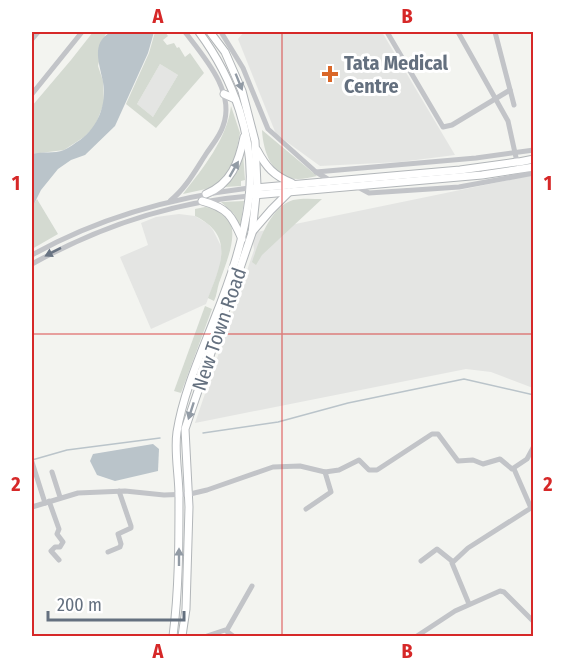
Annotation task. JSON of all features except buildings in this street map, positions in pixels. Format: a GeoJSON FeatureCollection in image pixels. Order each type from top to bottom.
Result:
{"type":"FeatureCollection","features":[{"type":"Feature","properties":{"kind":"main road"},"geometry":{"type":"LineString","coordinates":[[173,636],[178,592],[179,485],[176,436],[200,356],[229,281],[253,192],[244,132],[235,99],[223,69],[199,32]]}},
{"type":"Feature","properties":{"kind":"main road","name":"New Town Road"},"geometry":{"type":"LineString","coordinates":[[182,636],[186,609],[189,494],[186,429],[252,233],[256,148],[242,91],[225,52],[210,32]]}},
{"type":"Feature","properties":{"kind":"main road"},"geometry":{"type":"LineString","coordinates":[[224,94],[235,99]]}},
{"type":"Feature","properties":{"kind":"main road"},"geometry":{"type":"LineString","coordinates":[[242,239],[234,221],[224,209],[204,198],[218,189],[232,173],[238,163],[244,132]]}},
{"type":"Feature","properties":{"kind":"main road"},"geometry":{"type":"LineString","coordinates":[[256,148],[272,172],[282,179],[297,184]]}},
{"type":"Feature","properties":{"kind":"main road"},"geometry":{"type":"LineString","coordinates":[[253,192],[289,192],[482,175],[534,159]]}},
{"type":"Feature","properties":{"kind":"main road"},"geometry":{"type":"LineString","coordinates":[[253,192],[297,184],[520,164],[534,167]]}},
{"type":"Feature","properties":{"kind":"main road"},"geometry":{"type":"LineString","coordinates":[[252,233],[289,192]]}},
{"type":"Feature","properties":{"kind":"street"},"geometry":{"type":"LineString","coordinates":[[32,39],[38,32]]}},
{"type":"Feature","properties":{"kind":"street"},"geometry":{"type":"LineString","coordinates":[[32,94],[82,32]]}},
{"type":"Feature","properties":{"kind":"street"},"geometry":{"type":"LineString","coordinates":[[170,202],[180,193],[223,128],[227,114],[224,94],[214,72],[185,32]]}},
{"type":"Feature","properties":{"kind":"street"},"geometry":{"type":"LineString","coordinates":[[222,32],[243,68],[268,129],[316,172],[333,182]]}},
{"type":"Feature","properties":{"kind":"street"},"geometry":{"type":"LineString","coordinates":[[387,32],[443,127],[452,125],[510,90]]}},
{"type":"Feature","properties":{"kind":"street"},"geometry":{"type":"LineString","coordinates":[[458,32],[510,126],[520,164]]}},
{"type":"Feature","properties":{"kind":"street"},"geometry":{"type":"LineString","coordinates":[[495,32],[514,105]]}},
{"type":"Feature","properties":{"kind":"street"},"geometry":{"type":"LineString","coordinates":[[316,172],[430,163],[534,150]]}},
{"type":"Feature","properties":{"kind":"street"},"geometry":{"type":"LineString","coordinates":[[356,186],[369,193],[459,187],[534,173]]}},
{"type":"Feature","properties":{"kind":"street"},"geometry":{"type":"LineString","coordinates":[[32,255],[71,235],[115,218],[170,202],[253,192]]}},
{"type":"Feature","properties":{"kind":"street"},"geometry":{"type":"LineString","coordinates":[[32,264],[74,241],[134,219],[204,198]]}},
{"type":"Feature","properties":{"kind":"street"},"geometry":{"type":"LineString","coordinates":[[71,235],[74,241]]}},
{"type":"Feature","properties":{"kind":"street"},"geometry":{"type":"LineString","coordinates":[[32,507],[78,493],[119,491],[189,494],[273,467],[300,465],[324,472],[339,470],[358,460],[369,470],[377,470],[426,437],[437,434],[458,461],[473,460],[483,464],[500,459],[508,467],[514,469],[531,508],[468,548],[453,561],[452,565],[469,604]]}},
{"type":"Feature","properties":{"kind":"street"},"geometry":{"type":"LineString","coordinates":[[514,469],[527,459],[534,446]]}},
{"type":"Feature","properties":{"kind":"street"},"geometry":{"type":"LineString","coordinates":[[32,462],[59,529],[57,534],[63,542],[60,547],[55,547],[51,551],[59,560]]}},
{"type":"Feature","properties":{"kind":"street"},"geometry":{"type":"LineString","coordinates":[[52,471],[60,497]]}},
{"type":"Feature","properties":{"kind":"street"},"geometry":{"type":"LineString","coordinates":[[306,509],[331,492],[324,472]]}},
{"type":"Feature","properties":{"kind":"street"},"geometry":{"type":"LineString","coordinates":[[32,487],[39,484]]}},
{"type":"Feature","properties":{"kind":"street"},"geometry":{"type":"LineString","coordinates":[[108,552],[121,546],[117,536],[118,532],[131,527],[119,491]]}},
{"type":"Feature","properties":{"kind":"street"},"geometry":{"type":"LineString","coordinates":[[421,561],[437,549],[453,561]]}},
{"type":"Feature","properties":{"kind":"street"},"geometry":{"type":"LineString","coordinates":[[207,636],[227,630],[252,586]]}},
{"type":"Feature","properties":{"kind":"street"},"geometry":{"type":"LineString","coordinates":[[417,636],[469,604],[497,592],[504,592],[534,622]]}},
{"type":"Feature","properties":{"kind":"street"},"geometry":{"type":"LineString","coordinates":[[227,630],[233,636]]}},
{"type":"Feature","properties":{"kind":"shaded area"},"geometry":{"type":"Polygon","coordinates":[[[93,32],[111,32],[105,35],[98,66],[103,81],[104,103],[95,126],[84,137],[64,150],[32,154],[32,106],[93,32]]]}},
{"type":"Feature","properties":{"kind":"shaded area"},"geometry":{"type":"Polygon","coordinates":[[[111,32],[154,32],[148,53],[115,126],[85,155],[71,160],[58,169],[41,190],[32,208],[32,154],[56,152],[68,148],[92,129],[100,114],[104,90],[98,48],[100,42],[111,32]]]}},
{"type":"Feature","properties":{"kind":"shaded area"},"geometry":{"type":"Polygon","coordinates":[[[155,32],[165,32],[168,36],[163,40],[167,45],[174,43],[185,57],[190,53],[204,73],[156,128],[126,104],[149,53],[155,32]],[[160,64],[137,104],[153,117],[178,75],[160,64]]]}},
{"type":"Feature","properties":{"kind":"shaded area","name":"Tata Medical Centre"},"geometry":{"type":"Polygon","coordinates":[[[244,32],[382,32],[455,155],[400,162],[320,166],[276,134],[238,39],[244,32]]]}},
{"type":"Feature","properties":{"kind":"shaded area"},"geometry":{"type":"Polygon","coordinates":[[[160,64],[178,75],[153,117],[137,104],[160,64]]]}},
{"type":"Feature","properties":{"kind":"shaded area"},"geometry":{"type":"Polygon","coordinates":[[[231,106],[240,133],[231,169],[215,187],[183,194],[206,163],[225,130],[231,106]]]}},
{"type":"Feature","properties":{"kind":"shaded area"},"geometry":{"type":"Polygon","coordinates":[[[262,130],[317,176],[289,178],[275,169],[264,147],[262,130]]]}},
{"type":"Feature","properties":{"kind":"shaded area"},"geometry":{"type":"Polygon","coordinates":[[[243,154],[245,180],[241,181],[241,186],[225,187],[237,172],[243,154]]]}},
{"type":"Feature","properties":{"kind":"shaded area"},"geometry":{"type":"Polygon","coordinates":[[[533,175],[533,388],[491,372],[466,369],[195,423],[254,250],[252,233],[533,175]]]}},
{"type":"Feature","properties":{"kind":"shaded area"},"geometry":{"type":"Polygon","coordinates":[[[37,199],[58,234],[32,249],[32,207],[37,199]]]}},
{"type":"Feature","properties":{"kind":"shaded area"},"geometry":{"type":"Polygon","coordinates":[[[322,199],[262,255],[256,265],[252,262],[266,226],[278,210],[293,200],[322,199]]]}},
{"type":"Feature","properties":{"kind":"shaded area"},"geometry":{"type":"Polygon","coordinates":[[[244,201],[240,228],[234,214],[221,202],[244,201]]]}},
{"type":"Feature","properties":{"kind":"shaded area"},"geometry":{"type":"Polygon","coordinates":[[[205,207],[219,211],[227,217],[232,226],[230,249],[214,301],[208,298],[217,274],[221,252],[216,233],[208,224],[195,216],[195,209],[205,207]]]}},
{"type":"Feature","properties":{"kind":"shaded area"},"geometry":{"type":"Polygon","coordinates":[[[179,214],[195,216],[213,230],[222,248],[220,267],[206,304],[151,329],[120,257],[148,245],[141,223],[156,217],[179,214]]]}},
{"type":"Feature","properties":{"kind":"shaded area"},"geometry":{"type":"Polygon","coordinates":[[[205,306],[212,309],[181,393],[174,391],[205,306]]]}},
{"type":"Feature","properties":{"kind":"shaded area"},"geometry":{"type":"Polygon","coordinates":[[[153,444],[159,449],[158,471],[115,481],[97,475],[90,461],[93,454],[153,444]]]}},
{"type":"Feature","properties":{"kind":"waterway"},"geometry":{"type":"LineString","coordinates":[[203,433],[278,422],[348,403],[464,379],[534,395]]}},
{"type":"Feature","properties":{"kind":"waterway"},"geometry":{"type":"LineString","coordinates":[[32,460],[67,450],[160,438]]}},
{"type":"Feature","properties":{"kind":"place","name":"Tata Medical Centre"},"geometry":{"type":"Point","coordinates":[330,74]}}]}
